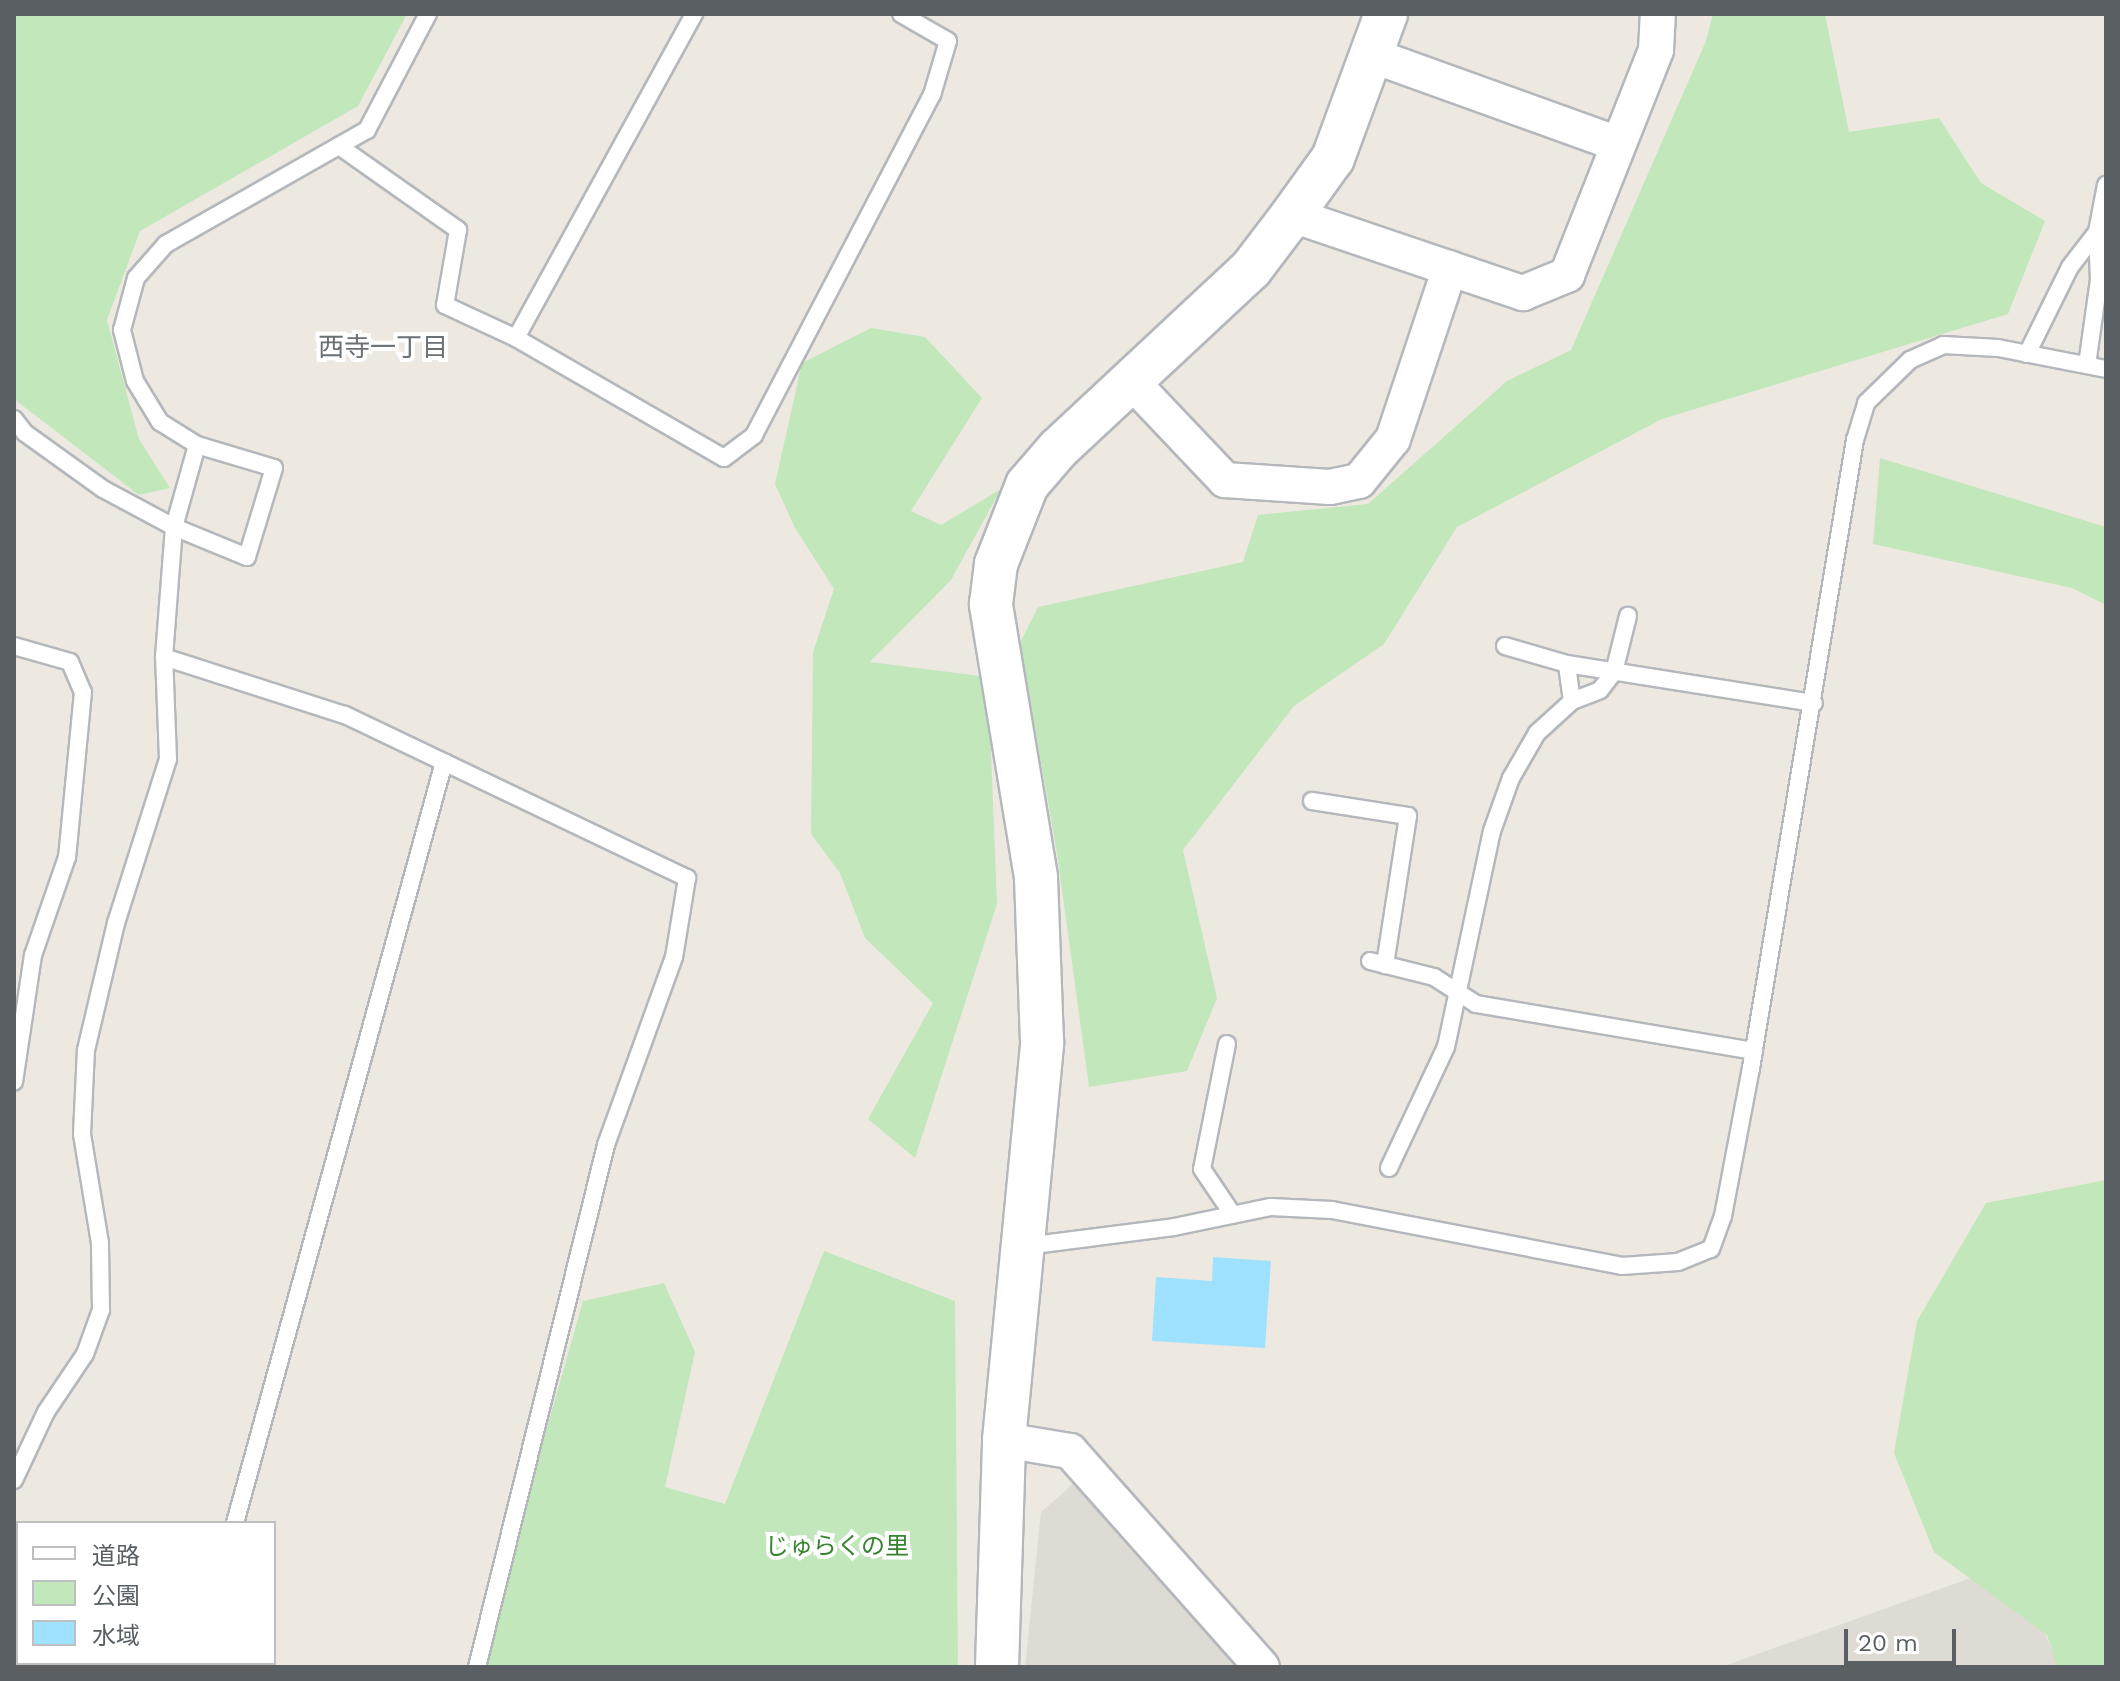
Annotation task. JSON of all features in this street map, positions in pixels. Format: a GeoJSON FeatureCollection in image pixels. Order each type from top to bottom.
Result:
{"type":"FeatureCollection","features":[{"type":"Feature","properties":{"kind":"street"},"geometry":{"type":"LineString","coordinates":[[997,1667],[1004,1440],[1026,1246],[1042,1042],[1038,907],[993,590],[1008,523],[1027,485],[1058,449],[1133,383],[1251,269],[1292,215],[1333,158],[1386,14]]}},
{"type":"Feature","properties":{"kind":"street"},"geometry":{"type":"LineString","coordinates":[[1292,215],[1523,293],[1567,275],[1615,143],[1656,50],[1658,14]]}},
{"type":"Feature","properties":{"kind":"street"},"geometry":{"type":"LineString","coordinates":[[1371,55],[1615,143]]}},
{"type":"Feature","properties":{"kind":"street"},"geometry":{"type":"LineString","coordinates":[[1133,383],[1225,480],[1330,487],[1359,481],[1393,439],[1450,268]]}},
{"type":"Feature","properties":{"kind":"street"},"geometry":{"type":"LineString","coordinates":[[1004,1440],[1070,1451],[1262,1667]]}},
{"type":"Feature","properties":{"kind":"lane"},"geometry":{"type":"LineString","coordinates":[[14,419],[25,433],[103,489],[174,527],[247,557],[274,468],[197,445],[160,422],[135,381],[122,330],[136,278],[166,244],[367,130],[428,14]]}},
{"type":"Feature","properties":{"kind":"lane"},"geometry":{"type":"LineString","coordinates":[[516,338],[694,14]]}},
{"type":"Feature","properties":{"kind":"lane"},"geometry":{"type":"LineString","coordinates":[[339,146],[458,230],[445,305],[516,338],[724,458],[754,435],[932,95],[948,41],[901,14]]}},
{"type":"Feature","properties":{"kind":"lane"},"geometry":{"type":"LineString","coordinates":[[2087,365],[2099,280],[2097,232],[2106,185]]}},
{"type":"Feature","properties":{"kind":"lane"},"geometry":{"type":"LineString","coordinates":[[2027,354],[2070,267],[2097,232]]}},
{"type":"Feature","properties":{"kind":"lane"},"geometry":{"type":"LineString","coordinates":[[1026,1246],[1271,1207],[1332,1210],[1622,1266],[1678,1262],[1711,1249],[1754,1051],[1814,703],[1855,440],[1866,403],[1910,360],[1943,345],[2027,354],[2106,369]]}},
{"type":"Feature","properties":{"kind":"lane"},"geometry":{"type":"LineString","coordinates":[[14,1480],[46,1412],[85,1354],[101,1310],[100,1243],[82,1134],[86,1050],[116,923],[168,759],[164,657],[174,527],[197,445]]}},
{"type":"Feature","properties":{"kind":"lane"},"geometry":{"type":"LineString","coordinates":[[1389,1168],[1446,1047],[1460,993],[1492,831],[1511,778],[1537,733],[1572,701],[1600,690],[1614,672],[1628,616]]}},
{"type":"Feature","properties":{"kind":"lane"},"geometry":{"type":"LineString","coordinates":[[14,646],[70,662],[83,692],[67,857],[33,955],[14,1082]]}},
{"type":"Feature","properties":{"kind":"lane"},"geometry":{"type":"LineString","coordinates":[[1505,646],[1567,664],[1814,703]]}},
{"type":"Feature","properties":{"kind":"lane"},"geometry":{"type":"LineString","coordinates":[[164,657],[345,715],[687,878],[674,957],[606,1145],[477,1667]]}},
{"type":"Feature","properties":{"kind":"lane"},"geometry":{"type":"LineString","coordinates":[[1567,664],[1572,701]]}},
{"type":"Feature","properties":{"kind":"lane"},"geometry":{"type":"LineString","coordinates":[[236,1521],[444,762]]}},
{"type":"Feature","properties":{"kind":"lane"},"geometry":{"type":"LineString","coordinates":[[1312,801],[1408,816],[1378,963],[1434,977],[1476,1004],[1754,1051]]}},
{"type":"Feature","properties":{"kind":"lane"},"geometry":{"type":"LineString","coordinates":[[1227,1044],[1202,1169],[1233,1215]]}},
{"type":"Feature","properties":{"kind":"shaded area"},"geometry":{"type":"Polygon","coordinates":[[[1074,1483],[1240,1667],[1025,1667],[1041,1512],[1074,1483]]]}},
{"type":"Feature","properties":{"kind":"shaded area"},"geometry":{"type":"Polygon","coordinates":[[[1993,1570],[2039,1619],[2059,1667],[1721,1667],[1993,1570]]]}},
{"type":"Feature","properties":{"kind":"green space"},"geometry":{"type":"Polygon","coordinates":[[[14,14],[407,14],[358,106],[140,231],[107,320],[139,439],[170,488],[139,495],[14,399],[14,14]]]}},
{"type":"Feature","properties":{"kind":"green space"},"geometry":{"type":"Polygon","coordinates":[[[1713,14],[1825,14],[1849,132],[1939,118],[1981,183],[2045,221],[2008,314],[1662,419],[1457,527],[1384,644],[1294,706],[1183,850],[1217,998],[1187,1071],[1089,1087],[1057,853],[1020,643],[1038,607],[1243,562],[1258,515],[1368,504],[1507,381],[1571,350],[1706,41],[1713,14]]]}},
{"type":"Feature","properties":{"kind":"green space"},"geometry":{"type":"Polygon","coordinates":[[[871,328],[925,337],[982,398],[911,511],[941,525],[1001,489],[951,580],[870,662],[988,677],[997,904],[915,1158],[868,1119],[933,1003],[865,938],[840,873],[811,834],[813,652],[834,589],[795,528],[775,484],[802,363],[871,328]]]}},
{"type":"Feature","properties":{"kind":"green space"},"geometry":{"type":"Polygon","coordinates":[[[1880,458],[2106,527],[2106,605],[2072,588],[1873,544],[1880,458]]]}},
{"type":"Feature","properties":{"kind":"green space"},"geometry":{"type":"Polygon","coordinates":[[[2106,1180],[2106,1667],[2057,1667],[2047,1635],[1934,1552],[1894,1453],[1917,1321],[1986,1203],[2106,1180]]]}},
{"type":"Feature","properties":{"kind":"green space","name":"じゅらくの里"},"geometry":{"type":"Polygon","coordinates":[[[824,1251],[955,1301],[958,1667],[479,1667],[583,1301],[664,1283],[695,1352],[665,1487],[725,1504],[824,1251]]]}},
{"type":"Feature","properties":{"kind":"water"},"geometry":{"type":"Polygon","coordinates":[[[1213,1257],[1271,1261],[1265,1348],[1152,1341],[1156,1277],[1212,1281],[1213,1257]]]}},
{"type":"Feature","properties":{"kind":"district","name":"西寺一丁目"},"geometry":{"type":"Point","coordinates":[383,348]}}]}
